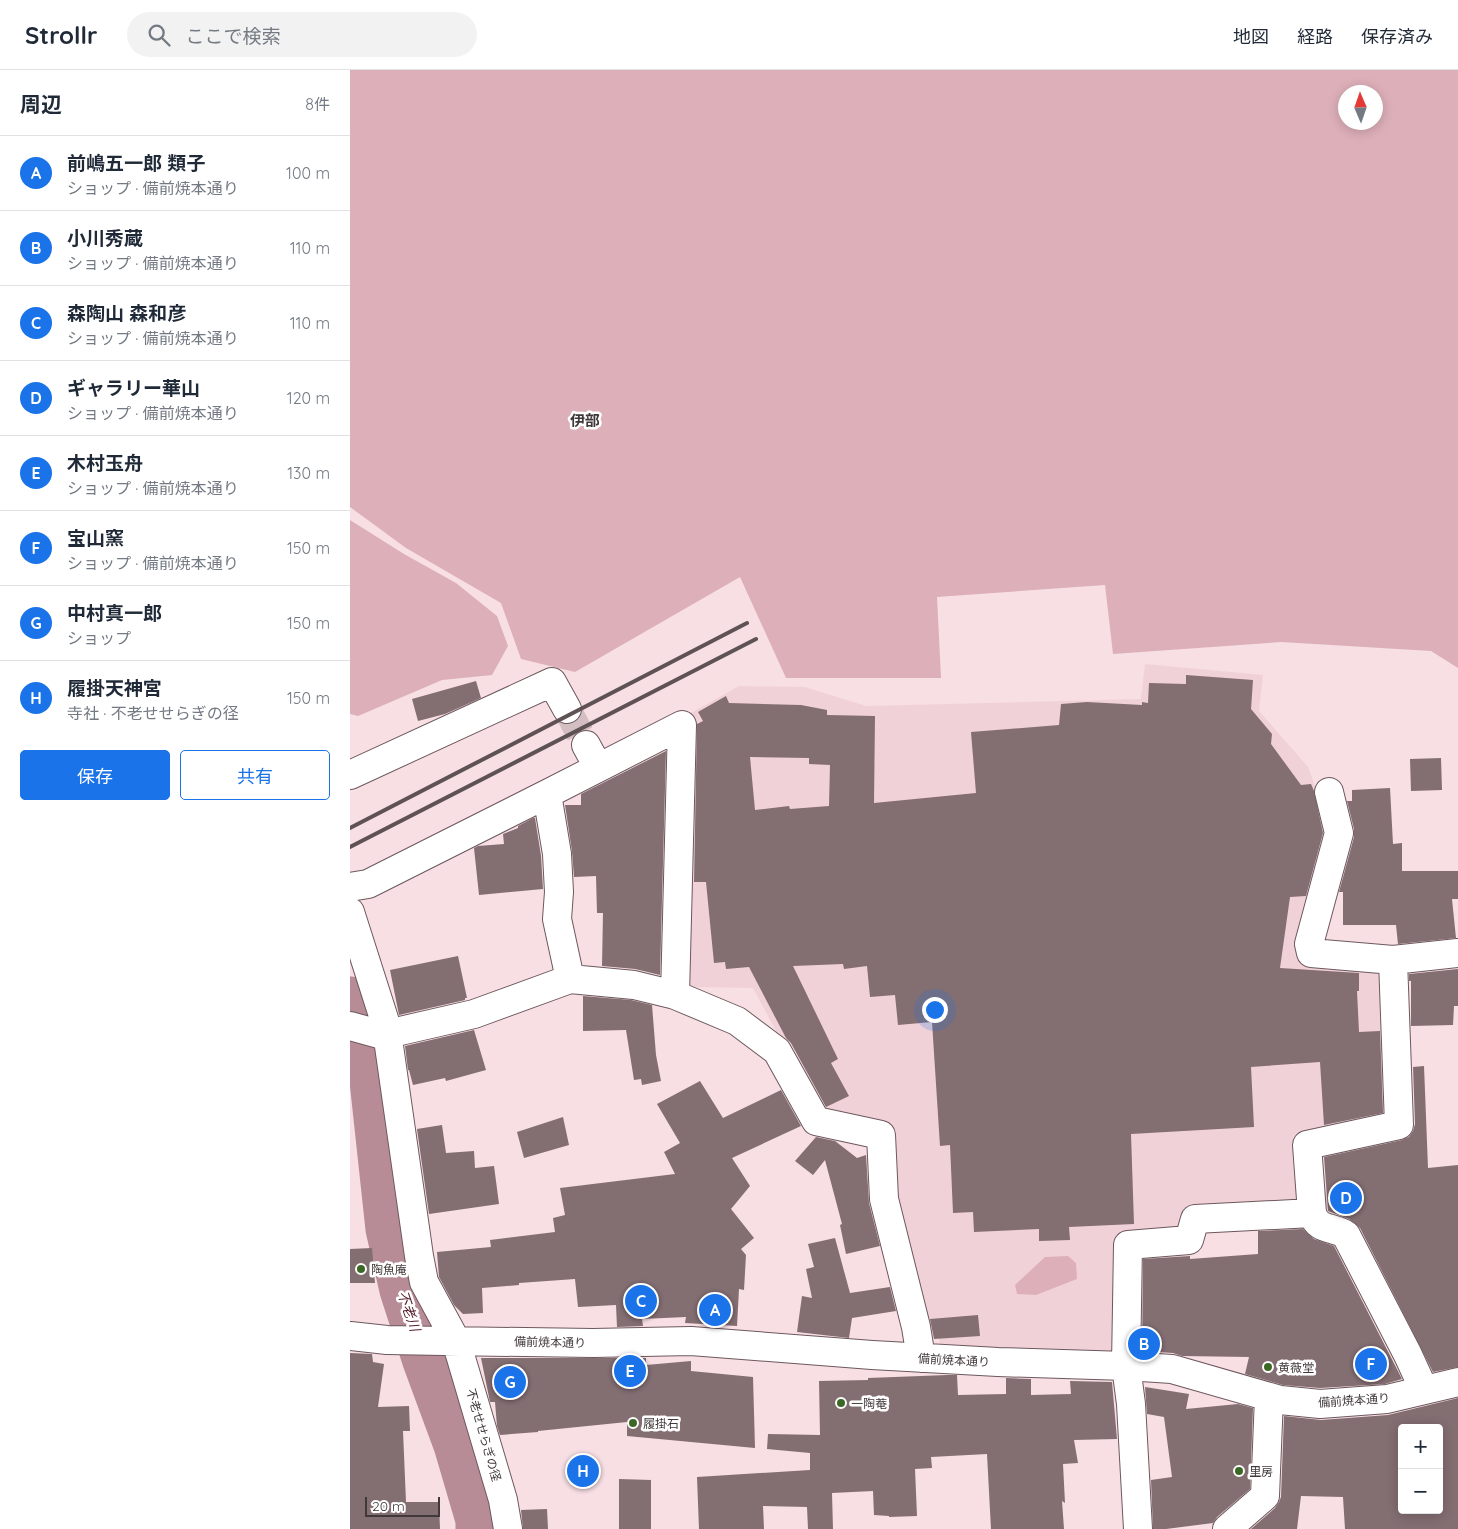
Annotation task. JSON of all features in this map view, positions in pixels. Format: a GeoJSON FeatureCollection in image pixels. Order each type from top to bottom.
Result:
{"type":"FeatureCollection","features":[{"type":"Feature","properties":{"kind":"street"},"geometry":{"type":"LineString","coordinates":[[350,775],[552,682],[567,709]]}},
{"type":"Feature","properties":{"kind":"street"},"geometry":{"type":"LineString","coordinates":[[350,886],[368,884],[547,794],[592,756],[682,725],[676,995]]}},
{"type":"Feature","properties":{"kind":"street"},"geometry":{"type":"LineString","coordinates":[[1329,792],[1339,833],[1309,944],[1311,954],[1393,960],[1458,953]]}},
{"type":"Feature","properties":{"kind":"street"},"geometry":{"type":"LineString","coordinates":[[547,794],[556,854],[557,919],[570,978]]}},
{"type":"Feature","properties":{"kind":"street","name":"不老せせらぎの径"},"geometry":{"type":"LineString","coordinates":[[350,912],[386,1025],[383,1034],[424,1282],[450,1341],[503,1500],[508,1529]]}},
{"type":"Feature","properties":{"kind":"street"},"geometry":{"type":"LineString","coordinates":[[1393,960],[1399,1125],[1307,1145],[1314,1219],[1328,1230],[1339,1230],[1346,1235],[1408,1354],[1424,1390]]}},
{"type":"Feature","properties":{"kind":"street"},"geometry":{"type":"LineString","coordinates":[[350,1026],[383,1034],[474,1014],[570,978],[634,985],[676,995],[737,1021],[777,1051],[816,1121],[881,1135],[884,1199],[916,1327],[921,1358]]}},
{"type":"Feature","properties":{"kind":"street"},"geometry":{"type":"LineString","coordinates":[[1138,1529],[1131,1404],[1126,1366],[1128,1245],[1189,1240],[1195,1219],[1312,1213]]}},
{"type":"Feature","properties":{"kind":"street","name":"備前焼本通り"},"geometry":{"type":"LineString","coordinates":[[350,1336],[388,1340],[450,1341],[691,1341],[921,1358],[1126,1366],[1172,1370],[1280,1400],[1320,1404],[1387,1399],[1458,1382]]}},
{"type":"Feature","properties":{"kind":"street"},"geometry":{"type":"LineString","coordinates":[[1227,1529],[1265,1496],[1269,1397]]}},
{"type":"Feature","properties":{"kind":"shaded area"},"geometry":{"type":"Polygon","coordinates":[[[350,70],[1458,70],[1458,668],[1431,651],[1281,642],[1113,654],[1105,585],[937,597],[941,678],[786,678],[740,577],[575,672],[521,659],[501,603],[406,548],[350,507],[350,70]]]}},
{"type":"Feature","properties":{"kind":"shaded area"},"geometry":{"type":"Polygon","coordinates":[[[350,520],[404,554],[456,583],[497,616],[508,646],[492,675],[442,680],[358,716],[350,714],[350,520]]]}},
{"type":"Feature","properties":{"kind":"shaded area"},"geometry":{"type":"Polygon","coordinates":[[[1145,664],[1263,675],[1259,711],[1308,767],[1332,834],[1298,962],[1387,967],[1395,1118],[1300,1139],[1306,1203],[1180,1233],[1121,1235],[1117,1356],[940,1349],[938,1324],[924,1324],[892,1200],[888,1127],[823,1112],[797,1070],[753,988],[685,987],[691,713],[739,686],[805,687],[866,706],[1141,699],[1145,664]]]}},
{"type":"Feature","properties":{"kind":"shaded area"},"geometry":{"type":"Polygon","coordinates":[[[1068,1256],[1076,1263],[1077,1279],[1036,1295],[1017,1294],[1015,1285],[1045,1257],[1068,1256]]]}},
{"type":"Feature","properties":{"kind":"building"},"geometry":{"type":"Polygon","coordinates":[[[1186,675],[1253,680],[1251,709],[1272,734],[1271,744],[1301,785],[1311,784],[1323,833],[1306,896],[1290,897],[1280,968],[1359,973],[1359,991],[1357,991],[1359,1032],[1380,1031],[1383,1113],[1324,1125],[1320,1062],[1251,1067],[1254,1127],[1131,1134],[1134,1224],[1069,1227],[1070,1240],[1039,1241],[1039,1229],[974,1232],[973,1212],[953,1213],[950,1145],[940,1146],[932,1022],[898,1025],[895,995],[870,997],[867,966],[844,969],[843,964],[793,966],[838,1059],[831,1063],[849,1096],[826,1107],[791,1043],[786,1038],[749,967],[726,969],[725,962],[714,963],[706,882],[694,882],[697,724],[703,721],[698,712],[726,696],[729,703],[801,705],[827,710],[827,715],[875,716],[874,803],[976,793],[971,732],[1059,725],[1061,704],[1087,702],[1142,705],[1142,702],[1148,703],[1149,683],[1186,684],[1186,675]],[[750,757],[755,810],[789,806],[790,809],[829,806],[830,765],[809,764],[809,758],[750,757]]]}},
{"type":"Feature","properties":{"kind":"building"},"geometry":{"type":"Polygon","coordinates":[[[476,681],[481,698],[445,714],[418,721],[412,699],[476,681]]]}},
{"type":"Feature","properties":{"kind":"building"},"geometry":{"type":"Polygon","coordinates":[[[666,751],[660,975],[635,969],[602,966],[603,913],[597,913],[596,876],[574,877],[565,805],[581,805],[581,794],[666,751]]]}},
{"type":"Feature","properties":{"kind":"building"},"geometry":{"type":"Polygon","coordinates":[[[1441,758],[1442,790],[1411,791],[1410,759],[1441,758]]]}},
{"type":"Feature","properties":{"kind":"building"},"geometry":{"type":"Polygon","coordinates":[[[1390,788],[1393,844],[1402,843],[1402,871],[1458,871],[1458,899],[1452,899],[1456,938],[1398,944],[1396,925],[1343,925],[1343,892],[1339,892],[1354,837],[1354,829],[1347,801],[1352,801],[1352,790],[1390,788]]]}},
{"type":"Feature","properties":{"kind":"building"},"geometry":{"type":"Polygon","coordinates":[[[535,818],[541,856],[543,889],[479,895],[474,848],[504,844],[503,834],[518,828],[518,826],[535,818]]]}},
{"type":"Feature","properties":{"kind":"building"},"geometry":{"type":"Polygon","coordinates":[[[458,956],[467,998],[465,1000],[399,1015],[390,970],[458,956]]]}},
{"type":"Feature","properties":{"kind":"building"},"geometry":{"type":"Polygon","coordinates":[[[1458,969],[1458,1006],[1454,1006],[1453,1025],[1411,1026],[1411,981],[1409,981],[1409,974],[1458,969]]]}},
{"type":"Feature","properties":{"kind":"building"},"geometry":{"type":"Polygon","coordinates":[[[583,996],[631,1000],[652,1005],[656,1055],[661,1081],[642,1085],[641,1079],[634,1080],[626,1030],[583,1031],[583,996]]]}},
{"type":"Feature","properties":{"kind":"building"},"geometry":{"type":"Polygon","coordinates":[[[474,1030],[486,1070],[446,1081],[445,1078],[413,1085],[408,1070],[405,1046],[474,1030]]]}},
{"type":"Feature","properties":{"kind":"building"},"geometry":{"type":"Polygon","coordinates":[[[1424,1066],[1428,1168],[1458,1165],[1458,1367],[1433,1372],[1360,1228],[1349,1219],[1328,1211],[1324,1157],[1409,1137],[1415,1124],[1413,1067],[1424,1066]]]}},
{"type":"Feature","properties":{"kind":"building"},"geometry":{"type":"Polygon","coordinates":[[[700,1081],[723,1118],[781,1090],[801,1126],[732,1158],[750,1186],[731,1209],[754,1238],[741,1249],[746,1255],[744,1290],[739,1289],[737,1326],[685,1323],[686,1317],[642,1319],[643,1326],[617,1327],[616,1305],[578,1307],[575,1279],[482,1288],[483,1313],[463,1314],[454,1305],[439,1277],[437,1252],[491,1247],[490,1240],[555,1232],[553,1218],[565,1215],[560,1188],[675,1174],[664,1152],[680,1143],[657,1104],[700,1081]]]}},
{"type":"Feature","properties":{"kind":"building"},"geometry":{"type":"Polygon","coordinates":[[[563,1117],[569,1145],[524,1158],[517,1132],[563,1117]]]}},
{"type":"Feature","properties":{"kind":"building"},"geometry":{"type":"Polygon","coordinates":[[[442,1125],[446,1153],[474,1151],[475,1168],[494,1166],[499,1204],[429,1214],[417,1129],[442,1125]]]}},
{"type":"Feature","properties":{"kind":"building"},"geometry":{"type":"Polygon","coordinates":[[[816,1137],[835,1141],[857,1158],[866,1155],[869,1203],[880,1246],[846,1254],[840,1225],[842,1224],[825,1160],[813,1175],[795,1161],[816,1137]]]}},
{"type":"Feature","properties":{"kind":"building"},"geometry":{"type":"Polygon","coordinates":[[[1303,1229],[1314,1239],[1334,1246],[1402,1379],[1385,1384],[1320,1388],[1283,1385],[1245,1374],[1249,1357],[1182,1356],[1173,1353],[1142,1351],[1143,1259],[1190,1256],[1190,1259],[1258,1254],[1258,1231],[1303,1229]]]}},
{"type":"Feature","properties":{"kind":"building"},"geometry":{"type":"Polygon","coordinates":[[[835,1238],[850,1293],[890,1287],[896,1311],[852,1318],[849,1338],[797,1332],[802,1296],[812,1298],[806,1269],[814,1267],[808,1244],[835,1238]]]}},
{"type":"Feature","properties":{"kind":"building"},"geometry":{"type":"Polygon","coordinates":[[[372,1248],[375,1283],[350,1283],[350,1249],[372,1248]]]}},
{"type":"Feature","properties":{"kind":"building"},"geometry":{"type":"Polygon","coordinates":[[[978,1315],[980,1336],[934,1339],[930,1319],[978,1315]]]}},
{"type":"Feature","properties":{"kind":"building"},"geometry":{"type":"Polygon","coordinates":[[[350,1353],[372,1354],[373,1362],[384,1364],[378,1407],[409,1406],[410,1431],[403,1431],[406,1502],[439,1502],[440,1529],[350,1529],[350,1353]]]}},
{"type":"Feature","properties":{"kind":"building"},"geometry":{"type":"Polygon","coordinates":[[[481,1358],[646,1358],[646,1365],[691,1361],[691,1371],[753,1377],[755,1448],[627,1436],[627,1422],[500,1435],[497,1426],[495,1402],[490,1402],[481,1358]]]}},
{"type":"Feature","properties":{"kind":"building"},"geometry":{"type":"Polygon","coordinates":[[[957,1375],[958,1395],[1006,1394],[1006,1378],[1031,1379],[1031,1395],[1071,1394],[1070,1381],[1112,1382],[1117,1439],[1074,1440],[1078,1463],[1063,1464],[1065,1503],[1062,1501],[1064,1529],[991,1529],[987,1454],[931,1457],[932,1468],[915,1469],[917,1516],[889,1517],[874,1515],[873,1491],[832,1493],[833,1529],[808,1529],[807,1507],[763,1506],[764,1529],[699,1529],[697,1477],[810,1470],[810,1453],[767,1449],[768,1434],[820,1435],[819,1381],[957,1375]]]}},
{"type":"Feature","properties":{"kind":"building"},"geometry":{"type":"Polygon","coordinates":[[[1145,1387],[1189,1394],[1186,1409],[1238,1404],[1253,1408],[1250,1489],[1217,1517],[1213,1523],[1153,1529],[1151,1480],[1172,1477],[1164,1417],[1147,1414],[1145,1387]]]}},
{"type":"Feature","properties":{"kind":"building"},"geometry":{"type":"Polygon","coordinates":[[[1458,1398],[1458,1529],[1345,1529],[1343,1497],[1301,1496],[1297,1529],[1251,1529],[1275,1508],[1281,1497],[1284,1416],[1321,1420],[1388,1415],[1458,1398]]]}},
{"type":"Feature","properties":{"kind":"building"},"geometry":{"type":"Polygon","coordinates":[[[619,1479],[651,1480],[651,1529],[619,1529],[619,1479]]]}},
{"type":"Feature","properties":{"kind":"building"},"geometry":{"type":"Polygon","coordinates":[[[547,1509],[548,1529],[523,1529],[521,1510],[547,1509]]]}},
{"type":"Feature","properties":{"kind":"waterway","name":"不老川"},"geometry":{"type":"LineString","coordinates":[[350,999],[370,1062],[388,1229],[402,1290],[425,1361],[456,1445],[478,1520],[478,1529]]}},
{"type":"Feature","properties":{"kind":"tunnel"},"geometry":{"type":"LineString","coordinates":[[567,709],[586,745]]}},
{"type":"Feature","properties":{"kind":"railway"},"geometry":{"type":"LineString","coordinates":[[350,828],[747,623]]}},
{"type":"Feature","properties":{"kind":"railway"},"geometry":{"type":"LineString","coordinates":[[350,847],[756,639]]}},
{"type":"Feature","properties":{"kind":"place","name":"ギャラリー華山"},"geometry":{"type":"Point","coordinates":[1346,1198]}},
{"type":"Feature","properties":{"kind":"place","name":"陶魚庵"},"geometry":{"type":"Point","coordinates":[361,1269]}},
{"type":"Feature","properties":{"kind":"place","name":"森陶山 森和彦"},"geometry":{"type":"Point","coordinates":[641,1301]}},
{"type":"Feature","properties":{"kind":"place","name":"前嶋五一郎 類子"},"geometry":{"type":"Point","coordinates":[715,1310]}},
{"type":"Feature","properties":{"kind":"place","name":"小川秀蔵"},"geometry":{"type":"Point","coordinates":[1144,1344]}},
{"type":"Feature","properties":{"kind":"place","name":"宝山窯"},"geometry":{"type":"Point","coordinates":[1371,1364]}},
{"type":"Feature","properties":{"kind":"place","name":"黄薇堂"},"geometry":{"type":"Point","coordinates":[1268,1367]}},
{"type":"Feature","properties":{"kind":"place","name":"木村玉舟"},"geometry":{"type":"Point","coordinates":[630,1371]}},
{"type":"Feature","properties":{"kind":"place","name":"中村真一郎"},"geometry":{"type":"Point","coordinates":[510,1382]}},
{"type":"Feature","properties":{"kind":"place","name":"一陶菴"},"geometry":{"type":"Point","coordinates":[841,1403]}},
{"type":"Feature","properties":{"kind":"place","name":"履掛石"},"geometry":{"type":"Point","coordinates":[633,1423]}},
{"type":"Feature","properties":{"kind":"place","name":"履掛天神宮"},"geometry":{"type":"Point","coordinates":[583,1471]}},
{"type":"Feature","properties":{"kind":"place","name":"里房"},"geometry":{"type":"Point","coordinates":[1239,1471]}},
{"type":"Feature","properties":{"kind":"district","name":"伊部"},"geometry":{"type":"Point","coordinates":[585,420]}}]}
